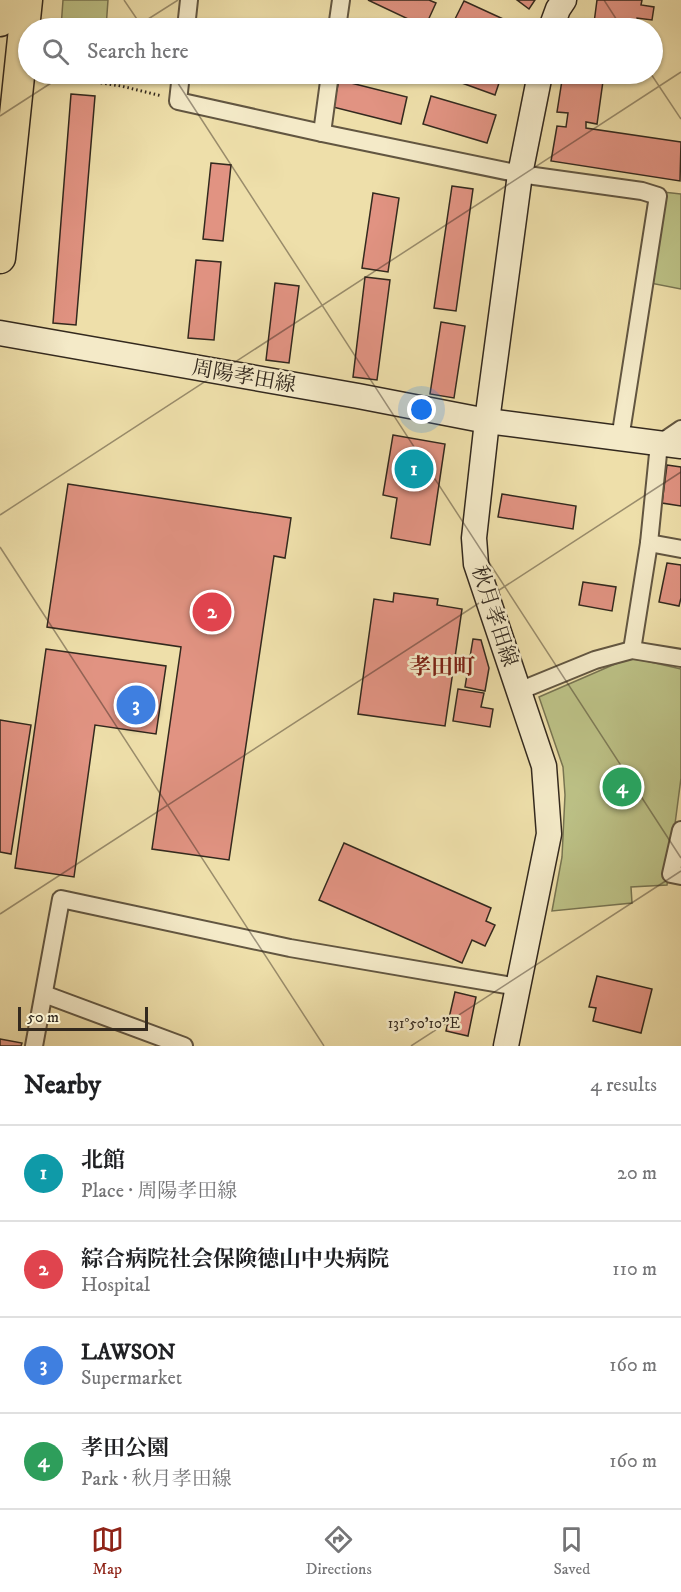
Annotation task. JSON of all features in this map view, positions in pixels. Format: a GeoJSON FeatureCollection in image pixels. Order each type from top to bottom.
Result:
{"type":"FeatureCollection","features":[{"type":"Feature","properties":{"kind":"highway"},"geometry":{"type":"LineString","coordinates":[[0,258],[6,6]]}},
{"type":"Feature","properties":{"kind":"street"},"geometry":{"type":"LineString","coordinates":[[187,18],[189,0]]}},
{"type":"Feature","properties":{"kind":"street"},"geometry":{"type":"LineString","coordinates":[[338,18],[341,0]]}},
{"type":"Feature","properties":{"kind":"street"},"geometry":{"type":"LineString","coordinates":[[555,18],[564,0]]}},
{"type":"Feature","properties":{"kind":"street"},"geometry":{"type":"LineString","coordinates":[[180,84],[178,100],[519,174],[642,191],[658,196],[620,439]]}},
{"type":"Feature","properties":{"kind":"street"},"geometry":{"type":"LineString","coordinates":[[322,133],[329,84]]}},
{"type":"Feature","properties":{"kind":"street","name":"秋月孝田線"},"geometry":{"type":"LineString","coordinates":[[506,1046],[549,834],[544,766],[476,564],[474,538],[519,174],[538,84]]}},
{"type":"Feature","properties":{"kind":"street","name":"周陽孝田線"},"geometry":{"type":"LineString","coordinates":[[0,333],[487,421],[670,445]]}},
{"type":"Feature","properties":{"kind":"street"},"geometry":{"type":"LineString","coordinates":[[632,650],[649,543],[670,445],[681,429]]}},
{"type":"Feature","properties":{"kind":"street"},"geometry":{"type":"LineString","coordinates":[[649,543],[681,549]]}},
{"type":"Feature","properties":{"kind":"street"},"geometry":{"type":"LineString","coordinates":[[519,692],[596,660],[632,650],[681,658]]}},
{"type":"Feature","properties":{"kind":"street"},"geometry":{"type":"LineString","coordinates":[[681,830],[671,874],[681,876]]}},
{"type":"Feature","properties":{"kind":"street"},"geometry":{"type":"LineString","coordinates":[[34,1046],[61,899],[290,948],[518,987]]}},
{"type":"Feature","properties":{"kind":"street"},"geometry":{"type":"LineString","coordinates":[[44,994],[184,1046]]}},
{"type":"Feature","properties":{"kind":"path"},"geometry":{"type":"LineString","coordinates":[[108,84],[178,100]]}},
{"type":"Feature","properties":{"kind":"green space"},"geometry":{"type":"Polygon","coordinates":[[[63,0],[108,0],[107,18],[62,18],[63,0]]]}},
{"type":"Feature","properties":{"kind":"green space"},"geometry":{"type":"Polygon","coordinates":[[[663,192],[681,194],[681,289],[650,283],[663,192]]]}},
{"type":"Feature","properties":{"kind":"green space"},"geometry":{"type":"Polygon","coordinates":[[[633,658],[681,669],[681,778],[667,885],[631,887],[632,903],[552,911],[562,857],[565,795],[563,767],[539,697],[633,658]]]}},
{"type":"Feature","properties":{"kind":"building"},"geometry":{"type":"Polygon","coordinates":[[[368,0],[429,0],[436,3],[429,18],[406,18],[368,0]]]}},
{"type":"Feature","properties":{"kind":"building"},"geometry":{"type":"Polygon","coordinates":[[[517,0],[535,0],[529,9],[517,0]]]}},
{"type":"Feature","properties":{"kind":"building"},"geometry":{"type":"Polygon","coordinates":[[[597,0],[642,0],[641,5],[654,7],[652,18],[595,18],[597,0]]]}},
{"type":"Feature","properties":{"kind":"building"},"geometry":{"type":"Polygon","coordinates":[[[464,1],[501,18],[456,18],[464,1]]]}},
{"type":"Feature","properties":{"kind":"building"},"geometry":{"type":"Polygon","coordinates":[[[338,84],[355,84],[407,97],[401,124],[333,107],[338,84]]]}},
{"type":"Feature","properties":{"kind":"building"},"geometry":{"type":"Polygon","coordinates":[[[465,84],[499,84],[495,95],[465,84]]]}},
{"type":"Feature","properties":{"kind":"building"},"geometry":{"type":"Polygon","coordinates":[[[561,84],[603,84],[597,124],[586,122],[586,128],[681,142],[680,181],[551,161],[557,126],[566,127],[568,113],[557,112],[561,84]]]}},
{"type":"Feature","properties":{"kind":"building"},"geometry":{"type":"Polygon","coordinates":[[[71,94],[95,96],[76,325],[53,323],[71,94]]]}},
{"type":"Feature","properties":{"kind":"building"},"geometry":{"type":"Polygon","coordinates":[[[431,96],[496,115],[487,143],[423,124],[431,96]]]}},
{"type":"Feature","properties":{"kind":"building"},"geometry":{"type":"Polygon","coordinates":[[[211,163],[231,165],[223,241],[203,239],[211,163]]]}},
{"type":"Feature","properties":{"kind":"building"},"geometry":{"type":"Polygon","coordinates":[[[452,186],[473,189],[456,311],[434,308],[452,186]]]}},
{"type":"Feature","properties":{"kind":"building"},"geometry":{"type":"Polygon","coordinates":[[[373,193],[399,198],[388,272],[362,268],[373,193]]]}},
{"type":"Feature","properties":{"kind":"building"},"geometry":{"type":"Polygon","coordinates":[[[196,260],[221,262],[214,340],[188,338],[196,260]]]}},
{"type":"Feature","properties":{"kind":"building"},"geometry":{"type":"Polygon","coordinates":[[[365,277],[390,280],[377,380],[353,377],[365,277]]]}},
{"type":"Feature","properties":{"kind":"building"},"geometry":{"type":"Polygon","coordinates":[[[275,283],[299,286],[289,363],[266,360],[275,283]]]}},
{"type":"Feature","properties":{"kind":"building"},"geometry":{"type":"Polygon","coordinates":[[[441,322],[465,326],[454,398],[430,394],[441,322]]]}},
{"type":"Feature","properties":{"kind":"building"},"geometry":{"type":"Polygon","coordinates":[[[393,435],[445,444],[430,545],[391,538],[397,498],[383,495],[393,435]]]}},
{"type":"Feature","properties":{"kind":"building"},"geometry":{"type":"Polygon","coordinates":[[[667,465],[681,467],[681,506],[662,503],[667,465]]]}},
{"type":"Feature","properties":{"kind":"building"},"geometry":{"type":"Polygon","coordinates":[[[68,484],[291,518],[285,558],[274,556],[229,860],[152,849],[181,647],[47,627],[68,484]]]}},
{"type":"Feature","properties":{"kind":"building"},"geometry":{"type":"Polygon","coordinates":[[[502,494],[576,506],[573,529],[498,517],[502,494]]]}},
{"type":"Feature","properties":{"kind":"building"},"geometry":{"type":"Polygon","coordinates":[[[667,563],[681,565],[679,606],[659,602],[667,563]]]}},
{"type":"Feature","properties":{"kind":"building"},"geometry":{"type":"Polygon","coordinates":[[[583,582],[616,587],[612,611],[579,605],[583,582]]]}},
{"type":"Feature","properties":{"kind":"building"},"geometry":{"type":"Polygon","coordinates":[[[394,593],[438,599],[437,605],[462,609],[445,726],[358,714],[374,599],[393,602],[394,593]]]}},
{"type":"Feature","properties":{"kind":"building"},"geometry":{"type":"Polygon","coordinates":[[[473,639],[481,640],[489,668],[485,691],[465,687],[473,639]]]}},
{"type":"Feature","properties":{"kind":"building"},"geometry":{"type":"Polygon","coordinates":[[[46,649],[166,666],[156,734],[95,725],[74,877],[15,868],[46,649]]]}},
{"type":"Feature","properties":{"kind":"building"},"geometry":{"type":"Polygon","coordinates":[[[458,689],[484,693],[481,707],[493,709],[490,727],[453,721],[458,689]]]}},
{"type":"Feature","properties":{"kind":"building"},"geometry":{"type":"Polygon","coordinates":[[[0,720],[31,725],[11,854],[0,852],[0,720]]]}},
{"type":"Feature","properties":{"kind":"building"},"geometry":{"type":"Polygon","coordinates":[[[344,843],[491,908],[486,921],[495,925],[485,946],[472,940],[462,963],[319,900],[344,843]]]}},
{"type":"Feature","properties":{"kind":"building"},"geometry":{"type":"Polygon","coordinates":[[[597,976],[652,989],[641,1033],[593,1021],[596,1008],[589,1007],[597,976]]]}},
{"type":"Feature","properties":{"kind":"building"},"geometry":{"type":"Polygon","coordinates":[[[455,992],[476,997],[468,1036],[446,1031],[455,992]]]}},
{"type":"Feature","properties":{"kind":"building"},"geometry":{"type":"Polygon","coordinates":[[[0,1039],[22,1043],[21,1046],[0,1046],[0,1039]]]}},
{"type":"Feature","properties":{"kind":"place","name":"北館"},"geometry":{"type":"Point","coordinates":[414,469]}},
{"type":"Feature","properties":{"kind":"place","name":"綜合病院社会保険徳山中央病院"},"geometry":{"type":"Point","coordinates":[212,612]}},
{"type":"Feature","properties":{"kind":"place","name":"LAWSON"},"geometry":{"type":"Point","coordinates":[136,705]}},
{"type":"Feature","properties":{"kind":"place","name":"孝田公園"},"geometry":{"type":"Point","coordinates":[622,787]}},
{"type":"Feature","properties":{"kind":"district","name":"孝田町"},"geometry":{"type":"Point","coordinates":[442,666]}}]}
